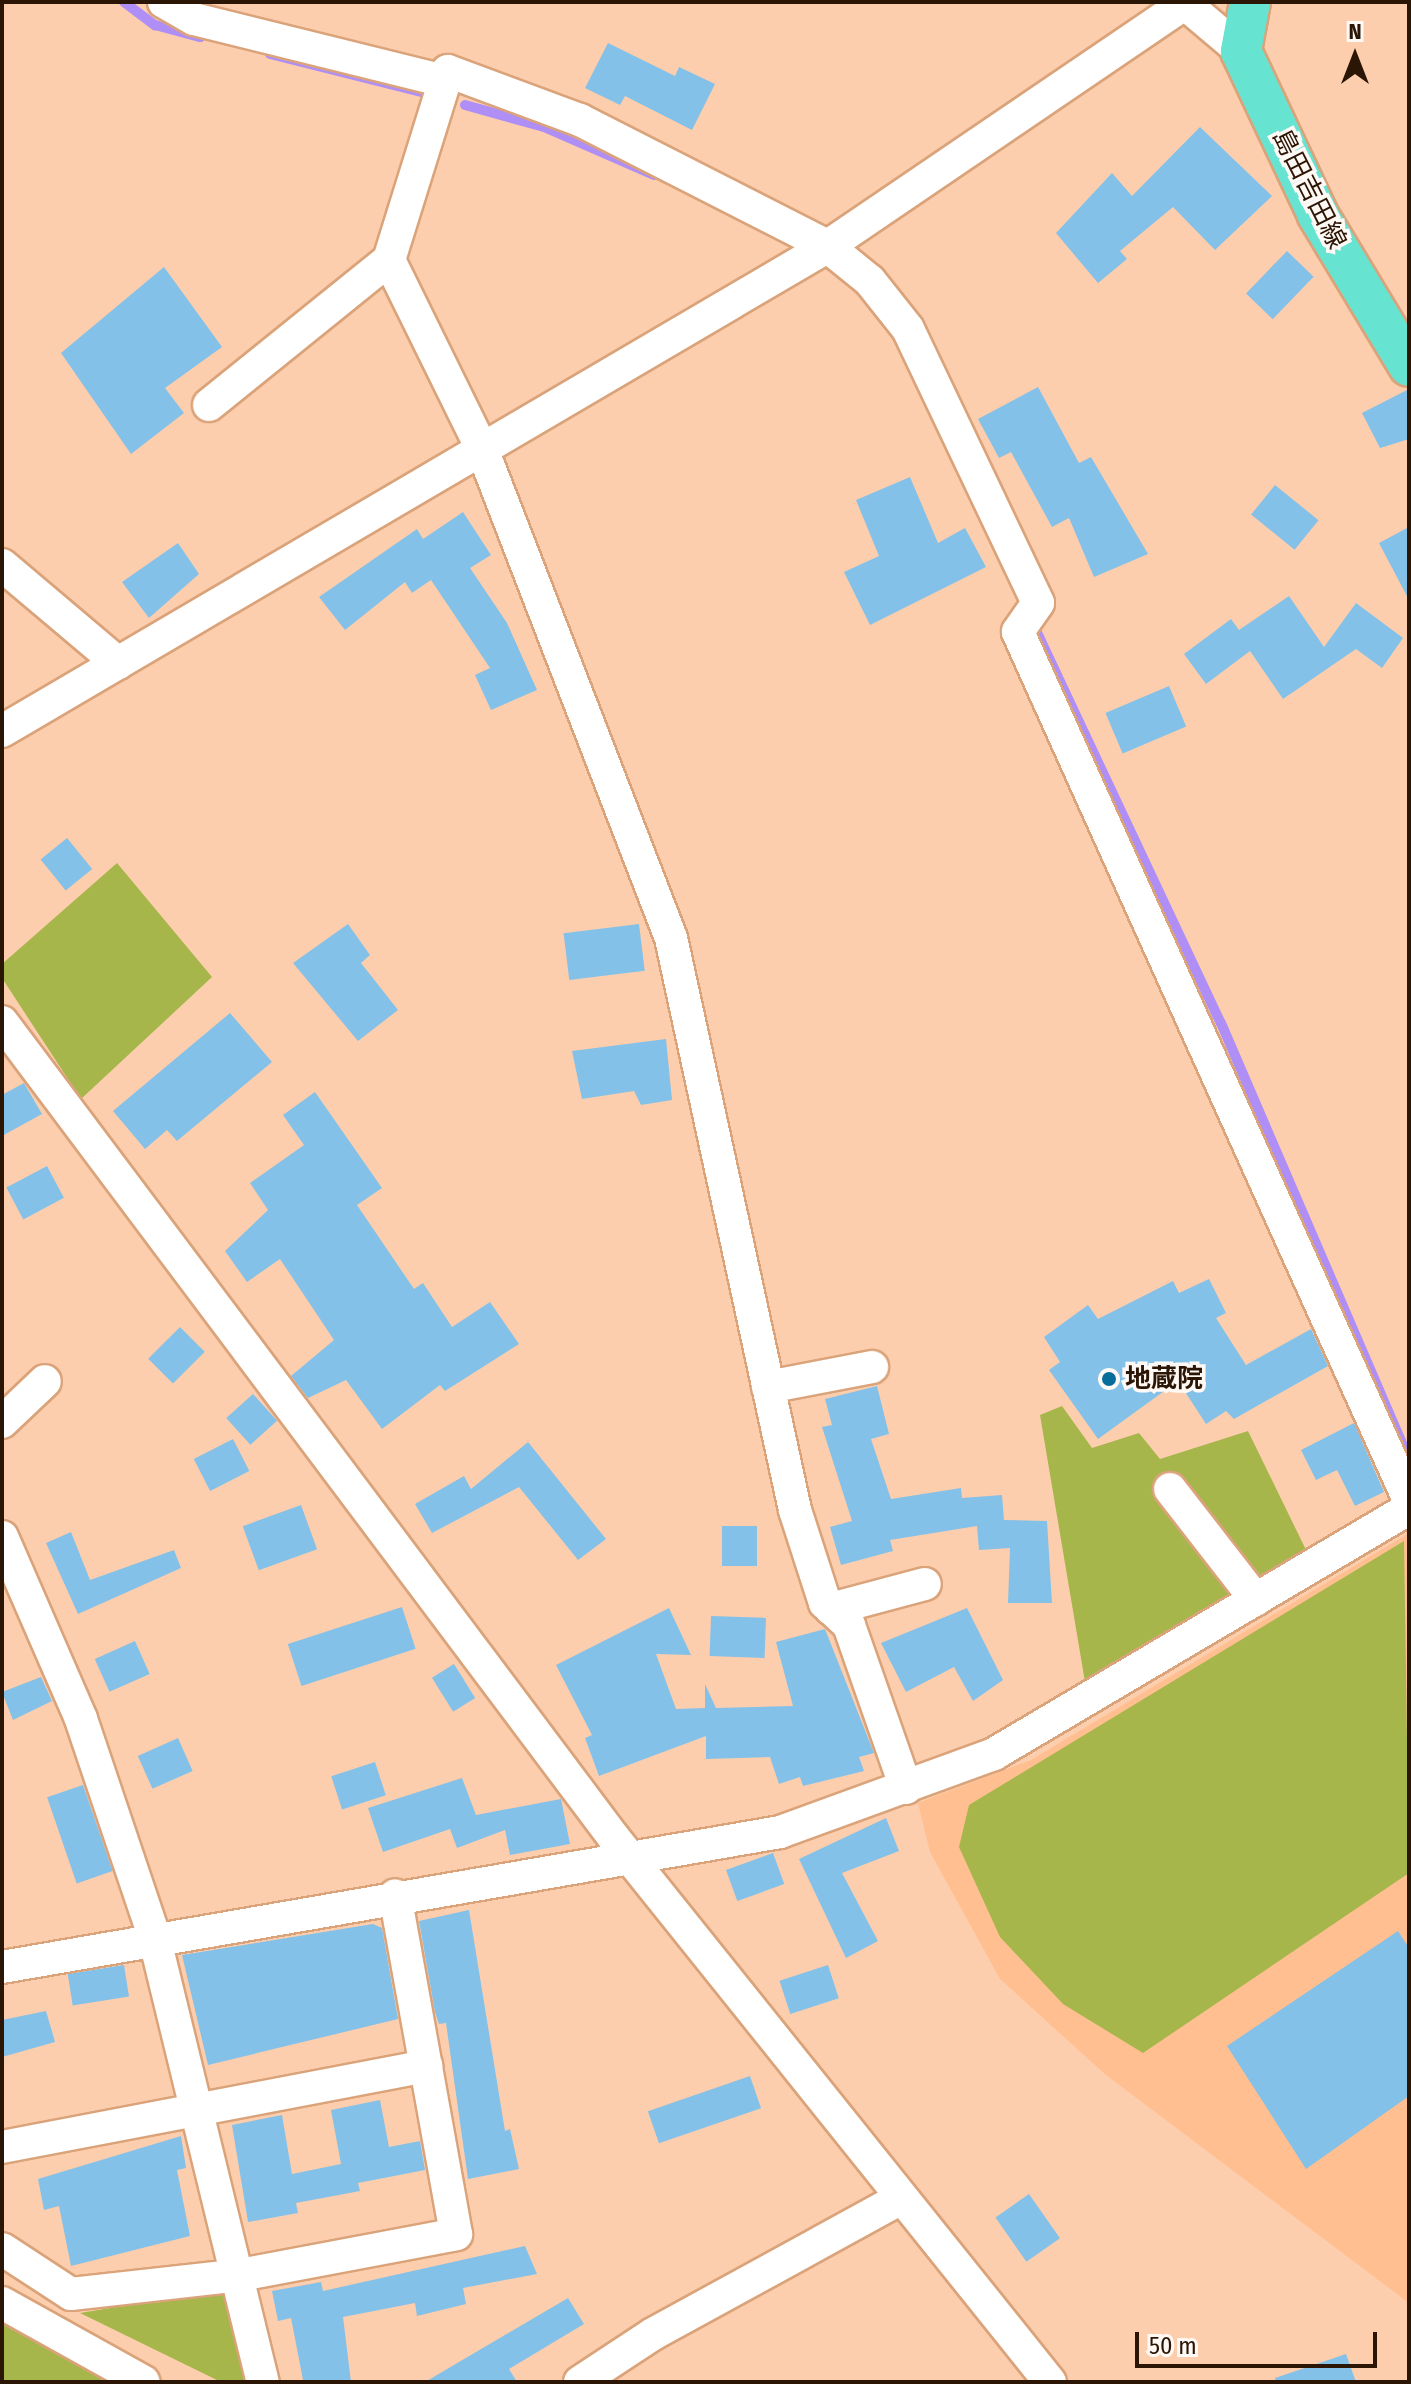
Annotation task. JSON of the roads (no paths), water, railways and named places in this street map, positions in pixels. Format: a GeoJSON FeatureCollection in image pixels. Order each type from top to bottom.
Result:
{"type":"FeatureCollection","features":[{"type":"Feature","properties":{"kind":"main road"},"geometry":{"type":"LineString","coordinates":[[1241,51],[1250,2]]}},
{"type":"Feature","properties":{"kind":"main road","name":"島田吉田線"},"geometry":{"type":"LineString","coordinates":[[1241,51],[1318,215],[1409,366]]}},
{"type":"Feature","properties":{"kind":"street"},"geometry":{"type":"LineString","coordinates":[[164,2],[194,19],[445,81]]}},
{"type":"Feature","properties":{"kind":"street"},"geometry":{"type":"LineString","coordinates":[[2,731],[816,252],[1184,3],[1241,51]]}},
{"type":"Feature","properties":{"kind":"street"},"geometry":{"type":"LineString","coordinates":[[209,405],[389,260],[448,71],[580,120],[870,281],[908,329],[1038,603],[1018,632],[1409,1500]]}},
{"type":"Feature","properties":{"kind":"street"},"geometry":{"type":"LineString","coordinates":[[389,260],[482,449],[671,938],[795,1510],[831,1609],[849,1625],[906,1788]]}},
{"type":"Feature","properties":{"kind":"street"},"geometry":{"type":"LineString","coordinates":[[2,565],[118,663]]}},
{"type":"Feature","properties":{"kind":"street"},"geometry":{"type":"LineString","coordinates":[[2,1022],[631,1855],[900,2199],[1050,2382]]}},
{"type":"Feature","properties":{"kind":"street"},"geometry":{"type":"LineString","coordinates":[[768,1387],[872,1367]]}},
{"type":"Feature","properties":{"kind":"street"},"geometry":{"type":"LineString","coordinates":[[2,1422],[45,1381]]}},
{"type":"Feature","properties":{"kind":"street"},"geometry":{"type":"LineString","coordinates":[[1170,1489],[1256,1600]]}},
{"type":"Feature","properties":{"kind":"street"},"geometry":{"type":"LineString","coordinates":[[2,1967],[154,1936],[780,1832],[994,1754],[1409,1509]]}},
{"type":"Feature","properties":{"kind":"street"},"geometry":{"type":"LineString","coordinates":[[2,1537],[81,1719],[154,1936],[240,2275],[263,2382]]}},
{"type":"Feature","properties":{"kind":"street"},"geometry":{"type":"LineString","coordinates":[[831,1609],[925,1584]]}},
{"type":"Feature","properties":{"kind":"street"},"geometry":{"type":"LineString","coordinates":[[2,2249],[71,2294],[240,2275],[456,2234],[395,1895]]}},
{"type":"Feature","properties":{"kind":"street"},"geometry":{"type":"LineString","coordinates":[[2,2147],[197,2106],[426,2066]]}},
{"type":"Feature","properties":{"kind":"street"},"geometry":{"type":"LineString","coordinates":[[580,2382],[653,2334],[900,2199]]}},
{"type":"Feature","properties":{"kind":"street"},"geometry":{"type":"LineString","coordinates":[[2,2303],[144,2382]]}},
{"type":"Feature","properties":{"kind":"waterway"},"geometry":{"type":"LineString","coordinates":[[124,2],[155,25],[200,37]]}},
{"type":"Feature","properties":{"kind":"waterway"},"geometry":{"type":"LineString","coordinates":[[270,54],[425,93]]}},
{"type":"Feature","properties":{"kind":"waterway"},"geometry":{"type":"LineString","coordinates":[[465,105],[544,127],[654,175]]}},
{"type":"Feature","properties":{"kind":"waterway"},"geometry":{"type":"LineString","coordinates":[[1032,622],[1221,1023],[1409,1460]]}},
{"type":"Feature","properties":{"kind":"place","name":"地蔵院"},"geometry":{"type":"Point","coordinates":[1109,1379]}}]}
